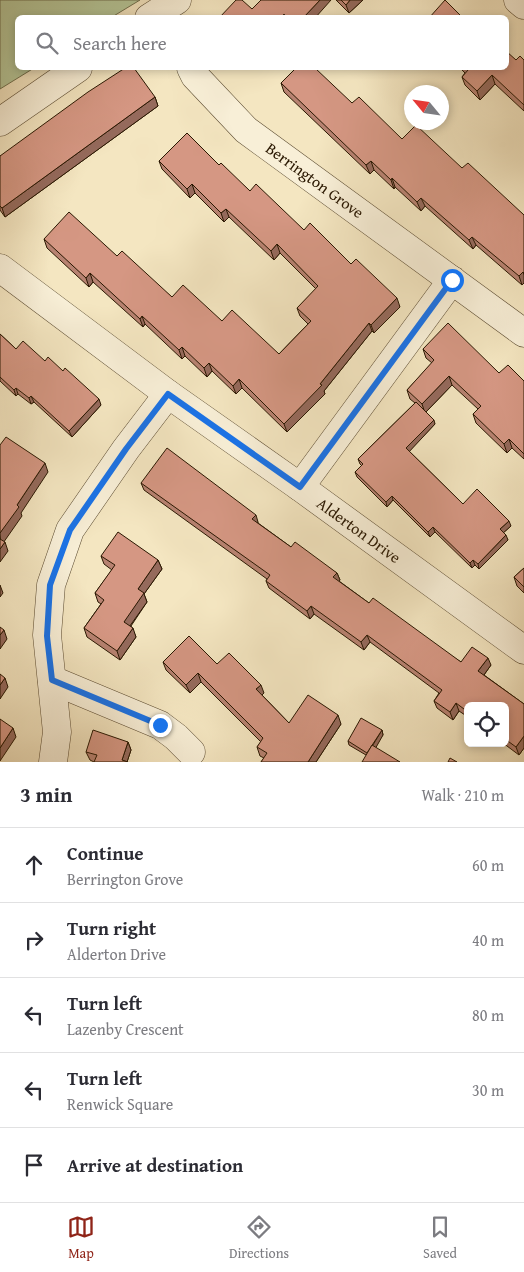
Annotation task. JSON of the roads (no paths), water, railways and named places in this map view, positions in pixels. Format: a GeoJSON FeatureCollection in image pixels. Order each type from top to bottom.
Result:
{"type":"FeatureCollection","features":[{"type":"Feature","properties":{"kind":"street"},"geometry":{"type":"LineString","coordinates":[[518,0],[524,5]]}},
{"type":"Feature","properties":{"kind":"street"},"geometry":{"type":"LineString","coordinates":[[0,122],[75,70]]}},
{"type":"Feature","properties":{"kind":"street","name":"Berrington Grove"},"geometry":{"type":"LineString","coordinates":[[192,70],[195,76],[246,130],[524,332]]}},
{"type":"Feature","properties":{"kind":"street","name":"Alderton Drive"},"geometry":{"type":"LineString","coordinates":[[0,268],[168,394],[300,487],[524,650]]}},
{"type":"Feature","properties":{"kind":"street"},"geometry":{"type":"LineString","coordinates":[[300,487],[452,280]]}},
{"type":"Feature","properties":{"kind":"street"},"geometry":{"type":"LineString","coordinates":[[53,762],[57,732],[47,636],[50,585],[70,530],[126,449],[168,394]]}},
{"type":"Feature","properties":{"kind":"street"},"geometry":{"type":"LineString","coordinates":[[52,680],[160,725],[176,737],[190,752]]}}]}
